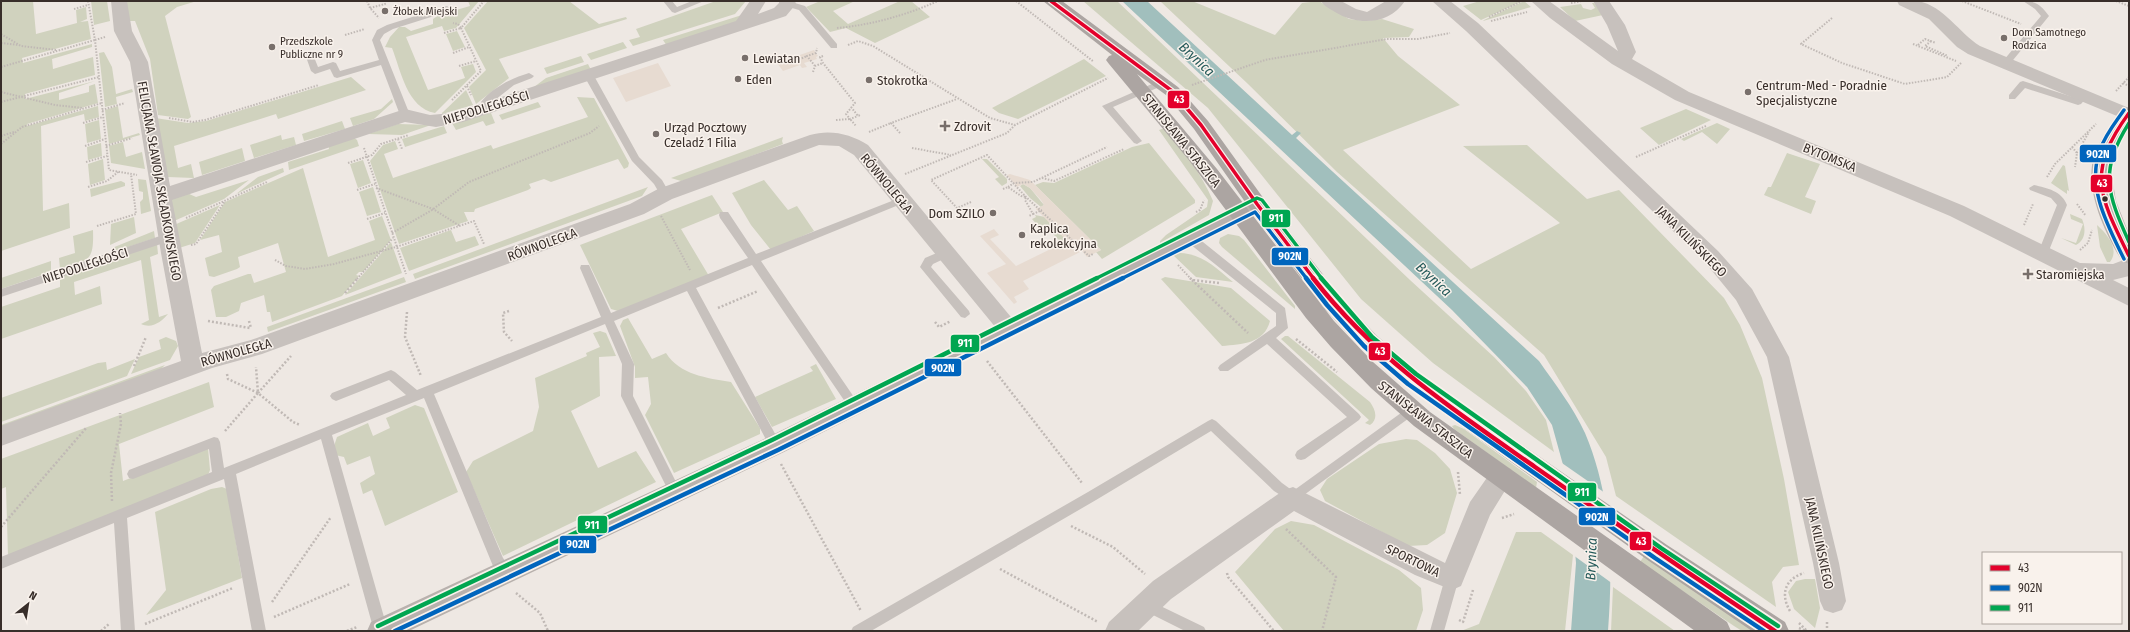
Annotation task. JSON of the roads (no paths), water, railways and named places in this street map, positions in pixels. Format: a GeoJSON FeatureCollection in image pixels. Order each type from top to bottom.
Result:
{"type":"FeatureCollection","features":[{"type":"Feature","properties":{"kind":"main road","name":"STANISŁAWA STASZICA"},"geometry":{"type":"LineString","coordinates":[[1051,1],[1172,91],[1201,125],[1248,208],[1314,312],[1352,356],[1384,387],[1412,410],[1502,476],[1528,508],[1650,584],[1717,631]]}},
{"type":"Feature","properties":{"kind":"main road","name":"STANISŁAWA STASZICA"},"geometry":{"type":"LineString","coordinates":[[1080,22],[1135,93],[1248,208],[1368,341],[1412,379],[1658,553],[1788,622]]}},
{"type":"Feature","properties":{"kind":"street","name":"FELICJANA SŁAWOJA SKŁADKOWSKIEGO"},"geometry":{"type":"LineString","coordinates":[[119,1],[123,31],[140,62],[160,187],[193,365]]}},
{"type":"Feature","properties":{"kind":"street"},"geometry":{"type":"LineString","coordinates":[[742,25],[758,1]]}},
{"type":"Feature","properties":{"kind":"street"},"geometry":{"type":"LineString","coordinates":[[1329,1],[1343,10],[1364,17],[1373,16],[1397,1]]}},
{"type":"Feature","properties":{"kind":"street","name":"JANA KILIŃSKIEGO"},"geometry":{"type":"LineString","coordinates":[[1440,1],[1472,27],[1711,256],[1744,295],[1778,357],[1829,576],[1833,601]]}},
{"type":"Feature","properties":{"kind":"street"},"geometry":{"type":"LineString","coordinates":[[1601,1],[1616,25],[1627,52],[1626,56],[1618,60]]}},
{"type":"Feature","properties":{"kind":"street"},"geometry":{"type":"LineString","coordinates":[[1905,1],[1935,14],[1963,43],[2006,63],[2128,114],[2108,144],[2100,174],[2109,214],[2129,256]]}},
{"type":"Feature","properties":{"kind":"street","name":"NIEPODLEGŁOŚCI"},"geometry":{"type":"LineString","coordinates":[[405,115],[417,120],[435,122],[446,121],[780,12],[787,3]]}},
{"type":"Feature","properties":{"kind":"street","name":"BYTOMSKA"},"geometry":{"type":"LineString","coordinates":[[1534,6],[1618,60],[1682,96],[1906,189],[2043,253],[2129,298]]}},
{"type":"Feature","properties":{"kind":"street"},"geometry":{"type":"LineString","coordinates":[[160,187],[405,115]]}},
{"type":"Feature","properties":{"kind":"street","name":"RÓWNOLEGŁA"},"geometry":{"type":"LineString","coordinates":[[1,436],[193,365],[254,348],[405,294],[637,209],[665,194],[817,139],[830,138],[852,143],[861,150],[885,182],[902,200],[1009,328]]}},
{"type":"Feature","properties":{"kind":"street"},"geometry":{"type":"LineString","coordinates":[[381,631],[507,573],[854,406],[1248,208]]}},
{"type":"Feature","properties":{"kind":"street"},"geometry":{"type":"LineString","coordinates":[[2074,269],[2110,272],[2124,271],[2129,266]]}},
{"type":"Feature","properties":{"kind":"street","name":"SPORTOWA"},"geometry":{"type":"LineString","coordinates":[[1294,498],[1424,567],[1452,578],[1470,503],[1502,476]]}},
{"type":"Feature","properties":{"kind":"street"},"geometry":{"type":"LineString","coordinates":[[1111,628],[1213,554],[1294,498]]}},
{"type":"Feature","properties":{"kind":"lane"},"geometry":{"type":"LineString","coordinates":[[667,1],[676,10],[700,1]]}},
{"type":"Feature","properties":{"kind":"lane"},"geometry":{"type":"LineString","coordinates":[[2006,63],[2045,16],[2038,6],[2027,1]]}},
{"type":"Feature","properties":{"kind":"lane"},"geometry":{"type":"LineString","coordinates":[[787,3],[802,8],[834,46]]}},
{"type":"Feature","properties":{"kind":"lane"},"geometry":{"type":"LineString","coordinates":[[405,115],[376,40],[380,32],[390,27],[447,9]]}},
{"type":"Feature","properties":{"kind":"lane"},"geometry":{"type":"LineString","coordinates":[[309,54],[315,71],[333,65],[337,75],[384,61]]}},
{"type":"Feature","properties":{"kind":"lane"},"geometry":{"type":"LineString","coordinates":[[588,74],[635,159],[658,182],[665,194]]}},
{"type":"Feature","properties":{"kind":"lane"},"geometry":{"type":"LineString","coordinates":[[488,107],[486,102],[502,88],[513,81],[529,76]]}},
{"type":"Feature","properties":{"kind":"lane"},"geometry":{"type":"LineString","coordinates":[[1137,141],[1107,106],[1161,83]]}},
{"type":"Feature","properties":{"kind":"lane"},"geometry":{"type":"LineString","coordinates":[[2012,97],[2023,84],[2061,95],[2078,102],[2083,96]]}},
{"type":"Feature","properties":{"kind":"lane"},"geometry":{"type":"LineString","coordinates":[[2034,188],[2054,196],[2061,202],[2062,205],[2043,253]]}},
{"type":"Feature","properties":{"kind":"lane"},"geometry":{"type":"LineString","coordinates":[[1,563],[608,319],[694,286],[902,200]]}},
{"type":"Feature","properties":{"kind":"lane"},"geometry":{"type":"LineString","coordinates":[[724,215],[854,406]]}},
{"type":"Feature","properties":{"kind":"lane"},"geometry":{"type":"LineString","coordinates":[[1189,237],[1281,311],[1282,328],[1224,368]]}},
{"type":"Feature","properties":{"kind":"lane","name":"NIEPODLEGŁOŚCI"},"geometry":{"type":"LineString","coordinates":[[1,293],[169,238]]}},
{"type":"Feature","properties":{"kind":"lane"},"geometry":{"type":"LineString","coordinates":[[946,253],[929,261],[925,267],[964,314]]}},
{"type":"Feature","properties":{"kind":"lane"},"geometry":{"type":"LineString","coordinates":[[585,268],[628,364],[627,396],[675,492]]}},
{"type":"Feature","properties":{"kind":"lane"},"geometry":{"type":"LineString","coordinates":[[694,286],[704,314],[774,445]]}},
{"type":"Feature","properties":{"kind":"lane"},"geometry":{"type":"LineString","coordinates":[[1264,341],[1355,417],[1301,455]]}},
{"type":"Feature","properties":{"kind":"lane"},"geometry":{"type":"LineString","coordinates":[[336,396],[391,375],[422,394],[498,562],[507,573]]}},
{"type":"Feature","properties":{"kind":"lane"},"geometry":{"type":"LineString","coordinates":[[863,628],[981,558],[1092,496],[1212,424],[1278,487],[1294,498],[1412,410]]}},
{"type":"Feature","properties":{"kind":"lane"},"geometry":{"type":"LineString","coordinates":[[325,433],[381,631]]}},
{"type":"Feature","properties":{"kind":"lane"},"geometry":{"type":"LineString","coordinates":[[133,474],[214,442],[224,474],[250,581],[258,628]]}},
{"type":"Feature","properties":{"kind":"lane"},"geometry":{"type":"LineString","coordinates":[[116,517],[134,629]]}},
{"type":"Feature","properties":{"kind":"lane"},"geometry":{"type":"LineString","coordinates":[[1437,631],[1452,578]]}},
{"type":"Feature","properties":{"kind":"lane"},"geometry":{"type":"LineString","coordinates":[[1154,597],[1199,631]]}},
{"type":"Feature","properties":{"kind":"water","name":"Brynica"},"geometry":{"type":"Polygon","coordinates":[[[1122,1],[1147,1],[1292,135],[1297,131],[1301,133],[1296,138],[1539,361],[1564,396],[1580,423],[1594,457],[1601,481],[1610,555],[1610,606],[1608,631],[1571,631],[1576,563],[1570,490],[1552,425],[1527,387],[1452,310],[1122,1]]]}},
{"type":"Feature","properties":{"kind":"place","name":"Żłobek Miejski"},"geometry":{"type":"Point","coordinates":[385,11]}},
{"type":"Feature","properties":{"kind":"place","name":"Dom Samotnego Rodzica"},"geometry":{"type":"Point","coordinates":[2004,38]}},
{"type":"Feature","properties":{"kind":"place","name":"Przedszkole Publiczne nr 9"},"geometry":{"type":"Point","coordinates":[272,47]}},
{"type":"Feature","properties":{"kind":"place","name":"Lewiatan"},"geometry":{"type":"Point","coordinates":[745,58]}},
{"type":"Feature","properties":{"kind":"place","name":"Eden"},"geometry":{"type":"Point","coordinates":[738,79]}},
{"type":"Feature","properties":{"kind":"place","name":"Stokrotka"},"geometry":{"type":"Point","coordinates":[869,80]}},
{"type":"Feature","properties":{"kind":"place","name":"Centrum-Med - Poradnie Specjalistyczne"},"geometry":{"type":"Point","coordinates":[1748,92]}},
{"type":"Feature","properties":{"kind":"place","name":"Zdrovit"},"geometry":{"type":"Point","coordinates":[945,126]}},
{"type":"Feature","properties":{"kind":"place","name":"Urząd Pocztowy Czeladź 1 Filia"},"geometry":{"type":"Point","coordinates":[656,134]}},
{"type":"Feature","properties":{"kind":"place","name":"Dom SZILO"},"geometry":{"type":"Point","coordinates":[993,213]}},
{"type":"Feature","properties":{"kind":"place","name":"Kaplica rekolekcyjna"},"geometry":{"type":"Point","coordinates":[1022,235]}},
{"type":"Feature","properties":{"kind":"place","name":"Staromiejska"},"geometry":{"type":"Point","coordinates":[2028,274]}}]}
